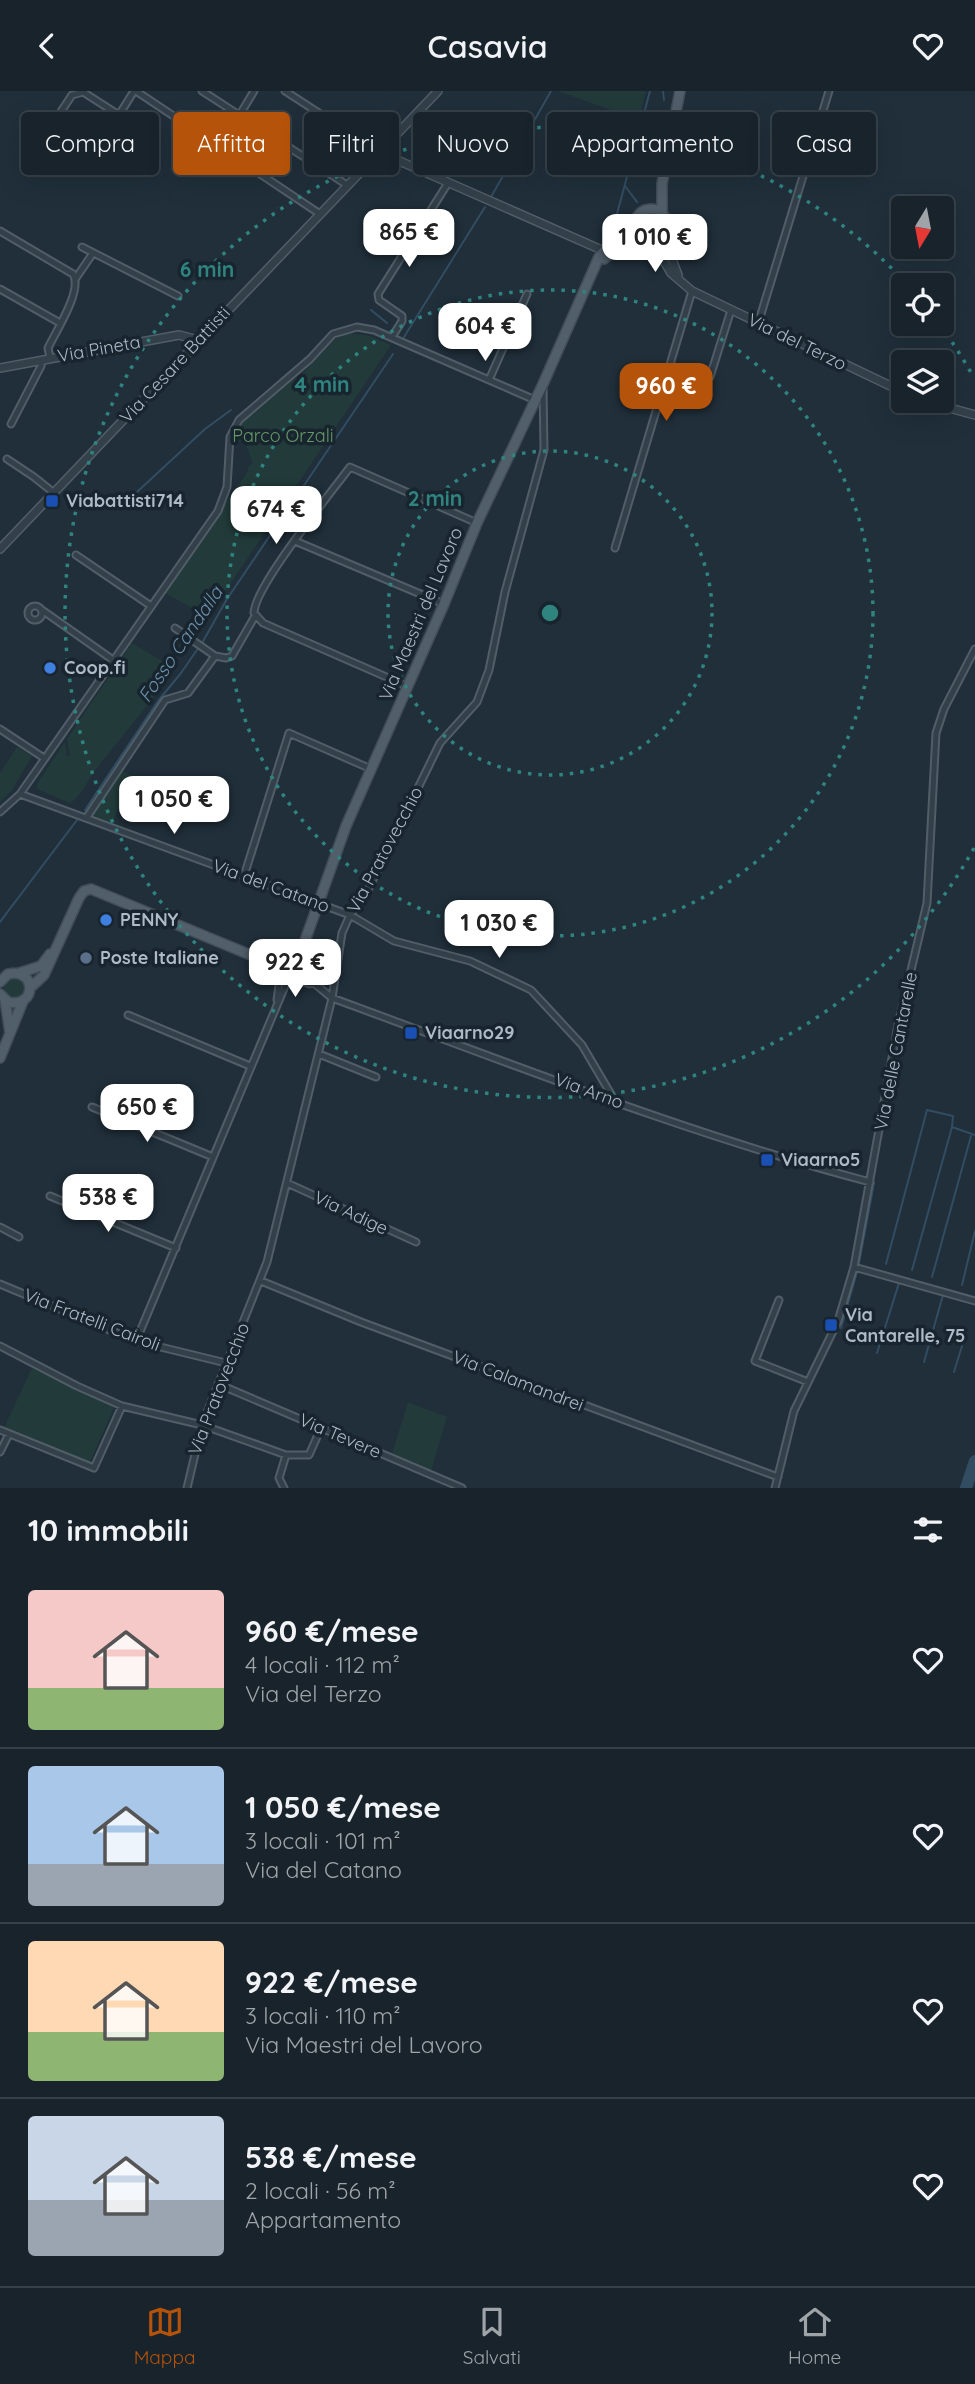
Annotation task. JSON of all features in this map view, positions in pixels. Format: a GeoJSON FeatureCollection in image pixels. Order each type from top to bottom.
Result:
{"type":"FeatureCollection","features":[{"type":"Feature","properties":{"kind":"main road"},"geometry":{"type":"LineString","coordinates":[[662,184],[650,208],[640,213],[635,222],[641,237],[652,241],[663,235],[667,221],[662,212],[662,184],[680,91]]}},
{"type":"Feature","properties":{"kind":"main road"},"geometry":{"type":"LineString","coordinates":[[650,208],[662,212]]}},
{"type":"Feature","properties":{"kind":"main road","name":"Via Maestri del Lavoro"},"geometry":{"type":"LineString","coordinates":[[287,971],[319,904],[346,826],[477,523],[536,400],[593,271],[604,251],[635,222]]}},
{"type":"Feature","properties":{"kind":"main road"},"geometry":{"type":"LineString","coordinates":[[593,271],[613,250],[626,241],[641,237]]}},
{"type":"Feature","properties":{"kind":"main road"},"geometry":{"type":"LineString","coordinates":[[30,988],[44,975],[79,898],[84,891],[92,889],[287,971]]}},
{"type":"Feature","properties":{"kind":"main road","name":"Via Maestri del Lavoro"},"geometry":{"type":"LineString","coordinates":[[287,971],[288,956],[305,936]]}},
{"type":"Feature","properties":{"kind":"main road"},"geometry":{"type":"LineString","coordinates":[[0,982],[4,974],[19,973],[41,966],[58,941]]}},
{"type":"Feature","properties":{"kind":"main road"},"geometry":{"type":"LineString","coordinates":[[0,1058],[30,988],[27,979],[19,973]]}},
{"type":"Feature","properties":{"kind":"main road"},"geometry":{"type":"LineString","coordinates":[[2,997],[12,1003],[23,1001]]}},
{"type":"Feature","properties":{"kind":"main road"},"geometry":{"type":"LineString","coordinates":[[2,997],[9,1021],[10,1038]]}},
{"type":"Feature","properties":{"kind":"street"},"geometry":{"type":"LineString","coordinates":[[121,112],[135,91],[320,214]]}},
{"type":"Feature","properties":{"kind":"street"},"geometry":{"type":"LineString","coordinates":[[202,91],[233,112]]}},
{"type":"Feature","properties":{"kind":"street"},"geometry":{"type":"LineString","coordinates":[[241,112],[254,91]]}},
{"type":"Feature","properties":{"kind":"street"},"geometry":{"type":"LineString","coordinates":[[285,91],[317,112]]}},
{"type":"Feature","properties":{"kind":"street","name":"Via Cesare Battisti"},"geometry":{"type":"LineString","coordinates":[[399,131],[438,91]]}},
{"type":"Feature","properties":{"kind":"street"},"geometry":{"type":"LineString","coordinates":[[758,324],[829,91]]}},
{"type":"Feature","properties":{"kind":"street"},"geometry":{"type":"LineString","coordinates":[[61,112],[72,95],[83,92],[114,112]]}},
{"type":"Feature","properties":{"kind":"street"},"geometry":{"type":"LineString","coordinates":[[290,149],[347,185]]}},
{"type":"Feature","properties":{"kind":"street"},"geometry":{"type":"LineString","coordinates":[[399,161],[604,251]]}},
{"type":"Feature","properties":{"kind":"street","name":"Via Cesare Battisti"},"geometry":{"type":"LineString","coordinates":[[0,549],[357,175]]}},
{"type":"Feature","properties":{"kind":"street"},"geometry":{"type":"LineString","coordinates":[[393,338],[402,316],[379,300],[378,294],[448,183]]}},
{"type":"Feature","properties":{"kind":"street"},"geometry":{"type":"LineString","coordinates":[[0,231],[76,278]]}},
{"type":"Feature","properties":{"kind":"street"},"geometry":{"type":"LineString","coordinates":[[663,235],[674,269],[684,285]]}},
{"type":"Feature","properties":{"kind":"street"},"geometry":{"type":"LineString","coordinates":[[652,241],[671,273],[684,285]]}},
{"type":"Feature","properties":{"kind":"street"},"geometry":{"type":"LineString","coordinates":[[82,247],[178,296]]}},
{"type":"Feature","properties":{"kind":"street"},"geometry":{"type":"LineString","coordinates":[[11,424],[46,359],[48,348],[76,290],[76,278],[93,253]]}},
{"type":"Feature","properties":{"kind":"street","name":"Via del Terzo"},"geometry":{"type":"LineString","coordinates":[[684,285],[758,324],[891,386]]}},
{"type":"Feature","properties":{"kind":"street"},"geometry":{"type":"LineString","coordinates":[[0,289],[60,323]]}},
{"type":"Feature","properties":{"kind":"street"},"geometry":{"type":"LineString","coordinates":[[615,548],[692,291]]}},
{"type":"Feature","properties":{"kind":"street"},"geometry":{"type":"LineString","coordinates":[[489,380],[527,294]]}},
{"type":"Feature","properties":{"kind":"street"},"geometry":{"type":"LineString","coordinates":[[709,377],[731,310]]}},
{"type":"Feature","properties":{"kind":"street"},"geometry":{"type":"LineString","coordinates":[[0,812],[20,794],[223,500],[228,482],[229,442],[239,420],[310,359],[333,334],[345,329],[363,327],[536,400]]}},
{"type":"Feature","properties":{"kind":"street","name":"Via Pineta"},"geometry":{"type":"LineString","coordinates":[[0,368],[179,335],[198,340]]}},
{"type":"Feature","properties":{"kind":"street","name":"Via Pratovecchio"},"geometry":{"type":"LineString","coordinates":[[187,1488],[201,1425],[261,1281],[319,1054],[332,998],[342,933],[350,915],[364,898],[440,743],[477,702],[489,670],[505,591],[544,450],[543,384]]}},
{"type":"Feature","properties":{"kind":"street"},"geometry":{"type":"LineString","coordinates":[[954,408],[975,415]]}},
{"type":"Feature","properties":{"kind":"street"},"geometry":{"type":"LineString","coordinates":[[7,459],[54,493]]}},
{"type":"Feature","properties":{"kind":"street"},"geometry":{"type":"LineString","coordinates":[[174,628],[213,655],[226,658],[232,656],[255,616],[254,608],[258,596],[350,467],[477,523]]}},
{"type":"Feature","properties":{"kind":"street"},"geometry":{"type":"LineString","coordinates":[[295,541],[444,604]]}},
{"type":"Feature","properties":{"kind":"street"},"geometry":{"type":"LineString","coordinates":[[76,555],[151,606]]}},
{"type":"Feature","properties":{"kind":"street"},"geometry":{"type":"LineString","coordinates":[[42,610],[113,660]]}},
{"type":"Feature","properties":{"kind":"street"},"geometry":{"type":"LineString","coordinates":[[255,616],[263,623],[407,686]]}},
{"type":"Feature","properties":{"kind":"street","name":"Via delle Cantarelle"},"geometry":{"type":"LineString","coordinates":[[775,1488],[794,1411],[838,1321],[854,1267],[898,1025],[927,903],[936,733],[944,709],[975,649]]}},
{"type":"Feature","properties":{"kind":"street"},"geometry":{"type":"LineString","coordinates":[[86,817],[165,700],[188,693],[213,655]]}},
{"type":"Feature","properties":{"kind":"street"},"geometry":{"type":"LineString","coordinates":[[0,729],[44,758]]}},
{"type":"Feature","properties":{"kind":"street"},"geometry":{"type":"LineString","coordinates":[[244,876],[289,733],[371,769]]}},
{"type":"Feature","properties":{"kind":"street","name":"Via del Catano"},"geometry":{"type":"LineString","coordinates":[[20,794],[350,915],[394,941],[470,961],[531,990],[582,1045],[615,1101]]}},
{"type":"Feature","properties":{"kind":"street","name":"Via Arno"},"geometry":{"type":"LineString","coordinates":[[287,971],[332,998],[615,1101],[801,1164],[870,1182]]}},
{"type":"Feature","properties":{"kind":"street","name":"Via Maestri del Lavoro"},"geometry":{"type":"LineString","coordinates":[[136,1341],[275,1010],[287,971]]}},
{"type":"Feature","properties":{"kind":"street"},"geometry":{"type":"LineString","coordinates":[[128,1015],[250,1066]]}},
{"type":"Feature","properties":{"kind":"street"},"geometry":{"type":"LineString","coordinates":[[319,1054],[376,1077]]}},
{"type":"Feature","properties":{"kind":"street"},"geometry":{"type":"LineString","coordinates":[[92,1107],[213,1157]]}},
{"type":"Feature","properties":{"kind":"street","name":"Via Adige"},"geometry":{"type":"LineString","coordinates":[[287,1183],[415,1242]]}},
{"type":"Feature","properties":{"kind":"street"},"geometry":{"type":"LineString","coordinates":[[50,1196],[176,1248]]}},
{"type":"Feature","properties":{"kind":"street"},"geometry":{"type":"LineString","coordinates":[[0,1227],[19,1237]]}},
{"type":"Feature","properties":{"kind":"street"},"geometry":{"type":"LineString","coordinates":[[854,1267],[975,1301]]}},
{"type":"Feature","properties":{"kind":"street","name":"Via Calamandrei"},"geometry":{"type":"LineString","coordinates":[[261,1281],[448,1355],[778,1477]]}},
{"type":"Feature","properties":{"kind":"street","name":"Via Fratelli Cairoli"},"geometry":{"type":"LineString","coordinates":[[0,1284],[136,1341],[226,1363]]}},
{"type":"Feature","properties":{"kind":"street"},"geometry":{"type":"LineString","coordinates":[[779,1300],[755,1361],[808,1382]]}},
{"type":"Feature","properties":{"kind":"street"},"geometry":{"type":"LineString","coordinates":[[0,1346],[77,1387],[122,1406],[201,1425],[286,1455],[309,1454],[321,1428]]}},
{"type":"Feature","properties":{"kind":"street","name":"Via Tevere"},"geometry":{"type":"LineString","coordinates":[[218,1384],[462,1488]]}},
{"type":"Feature","properties":{"kind":"street"},"geometry":{"type":"LineString","coordinates":[[0,1430],[94,1468],[122,1406]]}},
{"type":"Feature","properties":{"kind":"street"},"geometry":{"type":"LineString","coordinates":[[0,1452],[9,1434]]}},
{"type":"Feature","properties":{"kind":"street"},"geometry":{"type":"LineString","coordinates":[[284,1488],[279,1478],[286,1455]]}},
{"type":"Feature","properties":{"kind":"green space"},"geometry":{"type":"Polygon","coordinates":[[[558,91],[646,91],[641,112],[617,112],[558,91]]]}},
{"type":"Feature","properties":{"kind":"green space"},"geometry":{"type":"Polygon","coordinates":[[[651,214],[659,217],[662,225],[659,233],[651,236],[643,233],[640,225],[643,217],[651,214]]]}},
{"type":"Feature","properties":{"kind":"green space","name":"Parco Orzali"},"geometry":{"type":"Polygon","coordinates":[[[347,333],[370,336],[391,345],[208,617],[165,593],[244,478],[249,465],[253,464],[244,440],[234,444],[245,419],[306,370],[335,339],[347,333]]]}},
{"type":"Feature","properties":{"kind":"green space"},"geometry":{"type":"Polygon","coordinates":[[[132,643],[174,668],[74,801],[70,803],[37,789],[37,784],[65,742],[67,756],[70,756],[67,739],[132,643]]]}},
{"type":"Feature","properties":{"kind":"green space"},"geometry":{"type":"Polygon","coordinates":[[[17,747],[32,756],[12,790],[0,802],[0,773],[17,747]]]}},
{"type":"Feature","properties":{"kind":"green space"},"geometry":{"type":"Polygon","coordinates":[[[121,771],[133,776],[112,823],[94,816],[93,813],[121,771]]]}},
{"type":"Feature","properties":{"kind":"green space"},"geometry":{"type":"Polygon","coordinates":[[[10,978],[18,978],[24,988],[18,998],[10,998],[4,992],[4,984],[10,978]]]}},
{"type":"Feature","properties":{"kind":"green space"},"geometry":{"type":"Polygon","coordinates":[[[32,1368],[114,1407],[90,1462],[4,1428],[32,1368]]]}},
{"type":"Feature","properties":{"kind":"green space"},"geometry":{"type":"Polygon","coordinates":[[[408,1402],[447,1417],[431,1471],[392,1454],[408,1402]]]}},
{"type":"Feature","properties":{"kind":"waterway","name":"Fosso Candalla"},"geometry":{"type":"LineString","coordinates":[[491,197],[551,91]]}},
{"type":"Feature","properties":{"kind":"waterway"},"geometry":{"type":"LineString","coordinates":[[617,214],[650,91]]}},
{"type":"Feature","properties":{"kind":"waterway"},"geometry":{"type":"LineString","coordinates":[[663,91],[664,100]]}},
{"type":"Feature","properties":{"kind":"waterway"},"geometry":{"type":"LineString","coordinates":[[625,186],[637,202]]}},
{"type":"Feature","properties":{"kind":"waterway","name":"Fosso Candalla"},"geometry":{"type":"LineString","coordinates":[[404,337],[485,207]]}},
{"type":"Feature","properties":{"kind":"waterway"},"geometry":{"type":"LineString","coordinates":[[646,217],[656,233]]}},
{"type":"Feature","properties":{"kind":"waterway"},"geometry":{"type":"LineString","coordinates":[[656,270],[658,262]]}},
{"type":"Feature","properties":{"kind":"waterway"},"geometry":{"type":"LineString","coordinates":[[371,310],[387,323]]}},
{"type":"Feature","properties":{"kind":"waterway","name":"Fosso Candalla"},"geometry":{"type":"LineString","coordinates":[[202,643],[227,599],[393,354]]}},
{"type":"Feature","properties":{"kind":"waterway"},"geometry":{"type":"LineString","coordinates":[[137,492],[205,429],[231,410]]}},
{"type":"Feature","properties":{"kind":"waterway","name":"Fosso Candalla"},"geometry":{"type":"LineString","coordinates":[[85,810],[158,701],[199,647]]}},
{"type":"Feature","properties":{"kind":"waterway","name":"Fosso Candalla"},"geometry":{"type":"LineString","coordinates":[[0,922],[77,820]]}},
{"type":"Feature","properties":{"kind":"waterway"},"geometry":{"type":"LineString","coordinates":[[886,1264],[927,1110],[953,1116],[952,1127],[975,1135]]}},
{"type":"Feature","properties":{"kind":"waterway"},"geometry":{"type":"LineString","coordinates":[[912,1270],[952,1127]]}},
{"type":"Feature","properties":{"kind":"waterway"},"geometry":{"type":"LineString","coordinates":[[932,1277],[971,1136]]}},
{"type":"Feature","properties":{"kind":"waterway"},"geometry":{"type":"LineString","coordinates":[[859,1263],[874,1183]]}},
{"type":"Feature","properties":{"kind":"waterway"},"geometry":{"type":"LineString","coordinates":[[962,1285],[975,1231]]}},
{"type":"Feature","properties":{"kind":"waterway"},"geometry":{"type":"LineString","coordinates":[[841,1328],[857,1272]]}},
{"type":"Feature","properties":{"kind":"waterway"},"geometry":{"type":"LineString","coordinates":[[877,1353],[899,1283]]}},
{"type":"Feature","properties":{"kind":"waterway"},"geometry":{"type":"LineString","coordinates":[[924,1362],[943,1295]]}},
{"type":"Feature","properties":{"kind":"waterway"},"geometry":{"type":"LineString","coordinates":[[954,1372],[962,1346]]}},
{"type":"Feature","properties":{"kind":"waterway"},"geometry":{"type":"LineString","coordinates":[[966,1488],[975,1461]]}},
{"type":"Feature","properties":{"kind":"place","name":"Viabattisti714"},"geometry":{"type":"Point","coordinates":[52,501]}},
{"type":"Feature","properties":{"kind":"place","name":"Coop.fi"},"geometry":{"type":"Point","coordinates":[50,668]}},
{"type":"Feature","properties":{"kind":"place","name":"PENNY"},"geometry":{"type":"Point","coordinates":[106,920]}},
{"type":"Feature","properties":{"kind":"place","name":"Poste Italiane"},"geometry":{"type":"Point","coordinates":[86,958]}},
{"type":"Feature","properties":{"kind":"place","name":"Viaarno29"},"geometry":{"type":"Point","coordinates":[411,1033]}},
{"type":"Feature","properties":{"kind":"place","name":"Viaarno5"},"geometry":{"type":"Point","coordinates":[767,1160]}},
{"type":"Feature","properties":{"kind":"place","name":"Via Cantarelle, 75"},"geometry":{"type":"Point","coordinates":[831,1325]}}]}
